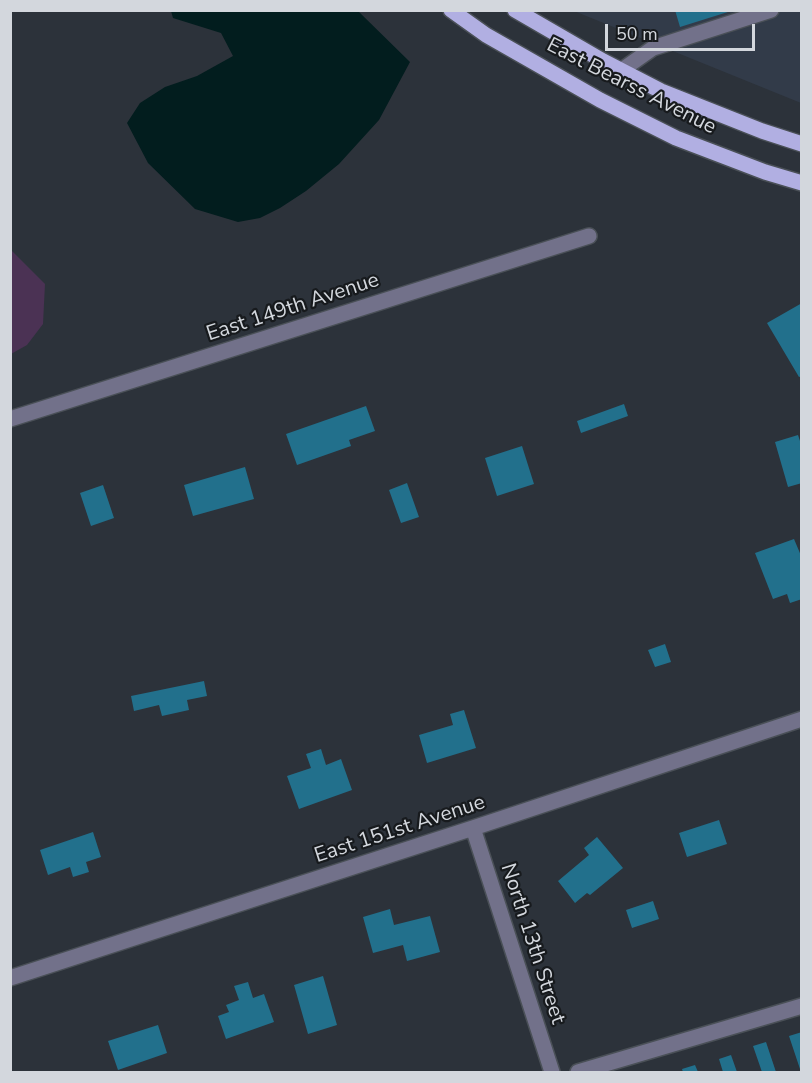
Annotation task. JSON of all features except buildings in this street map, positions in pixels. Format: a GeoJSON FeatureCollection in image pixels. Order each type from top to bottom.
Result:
{"type":"FeatureCollection","features":[{"type":"Feature","properties":{"kind":"main road","name":"East Bearss Avenue"},"geometry":{"type":"LineString","coordinates":[[451,10],[486,35],[619,110],[676,138],[765,172],[801,183]]}},
{"type":"Feature","properties":{"kind":"main road","name":"East Bearss Avenue"},"geometry":{"type":"LineString","coordinates":[[515,10],[670,94],[801,144]]}},
{"type":"Feature","properties":{"kind":"street"},"geometry":{"type":"LineString","coordinates":[[622,70],[653,48],[771,10]]}},
{"type":"Feature","properties":{"kind":"street","name":"East 149th Avenue"},"geometry":{"type":"LineString","coordinates":[[10,419],[589,236]]}},
{"type":"Feature","properties":{"kind":"street","name":"East 151st Avenue"},"geometry":{"type":"LineString","coordinates":[[10,978],[801,719]]}},
{"type":"Feature","properties":{"kind":"street","name":"North 13th Street"},"geometry":{"type":"LineString","coordinates":[[473,828],[552,1072]]}},
{"type":"Feature","properties":{"kind":"street"},"geometry":{"type":"LineString","coordinates":[[578,1072],[801,1006]]}},
{"type":"Feature","properties":{"kind":"shaded area"},"geometry":{"type":"Polygon","coordinates":[[[171,11],[358,11],[410,62],[379,120],[339,164],[306,191],[280,208],[260,218],[238,222],[195,209],[148,163],[127,123],[140,103],[165,87],[197,76],[233,56],[221,33],[173,18],[171,11]]]}},
{"type":"Feature","properties":{"kind":"shaded area"},"geometry":{"type":"Polygon","coordinates":[[[574,11],[801,11],[801,103],[574,11]]]}},
{"type":"Feature","properties":{"kind":"shaded area"},"geometry":{"type":"Polygon","coordinates":[[[10,249],[45,284],[43,324],[27,345],[11,354],[10,249]]]}}]}
